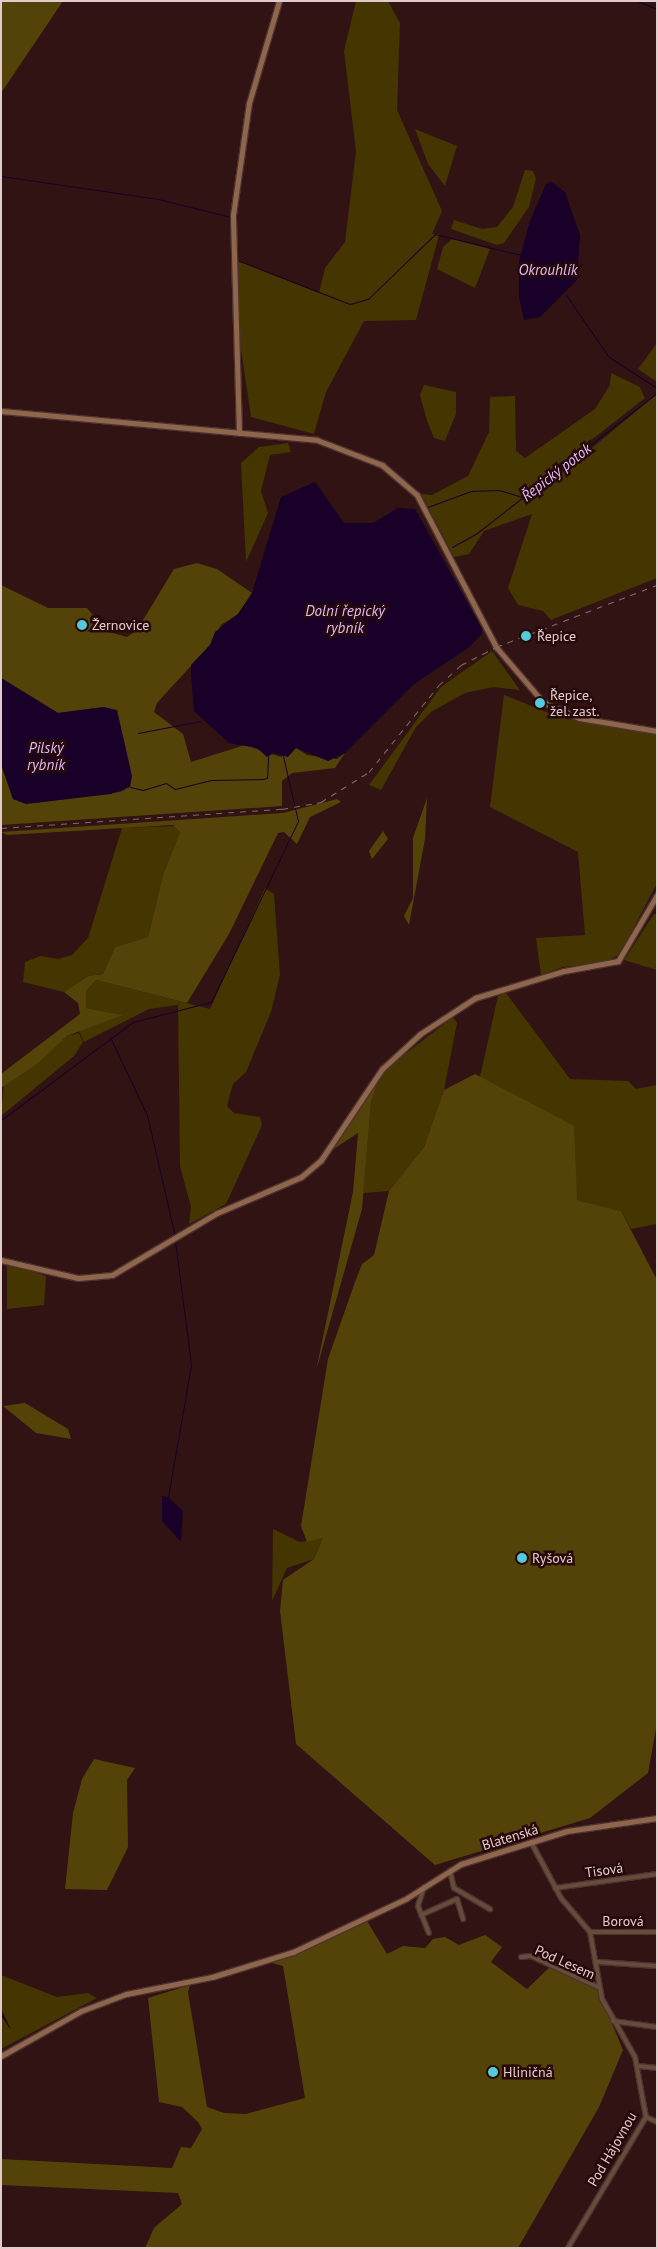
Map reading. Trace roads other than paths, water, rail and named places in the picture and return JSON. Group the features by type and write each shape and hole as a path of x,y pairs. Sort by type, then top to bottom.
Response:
{"street":[{"path":"239,433 233,215 249,103 279,1"},
{"path":"1,411 328,442 396,474 429,514 502,654 543,702 568,715 657,731"},
{"path":"1,1260 78,1278 112,1275 217,1213 301,1177 321,1160 382,1069 420,1034 475,998 564,971 618,961 657,896"},
{"name":"Blatenská","path":"1,2056 82,2011 126,1994 268,1962 382,1911 449,1869 531,1842 617,1820 657,1818"},
{"name":"Pod Hájovnou","path":"531,1842 555,1888 590,1932 598,1962 600,1988 613,2021 638,2066 646,2117 568,2248"},
{"path":"449,1869 452,1884 460,1892 490,1909"},
{"name":"Tisová","path":"555,1888 657,1874"},
{"path":"425,1885 418,1906 429,1934"},
{"path":"460,1892 457,1899 464,1919"},
{"path":"421,1915 457,1899"},
{"name":"Borová","path":"590,1932 657,1932"},
{"name":"Pod Lesem","path":"521,1956 531,1956 600,1988"},
{"path":"598,1962 657,1966"},
{"path":"613,2021 657,2027"},
{"path":"638,2066 657,2068"},
{"path":"646,2117 657,2122"}],"water":[{"name":"Okrouhlík","path":"551,182 565,192 580,235 577,280 540,317 524,320 519,297 519,261 530,221 546,184"},
{"name":"Dolní řepický rybník","path":"315,482 344,523 373,523 398,508 415,509 482,629 482,634 468,648 414,684 345,753 328,761 296,748 288,757 274,753 267,757 257,748 229,743 194,711 191,673 191,665 210,645 215,632 238,614 252,593 281,497"},
{"name":"Pilský rybník","path":"1,678 58,713 104,707 117,710 132,776 130,787 111,794 26,804 13,799 1,764"},
{"path":"162,1496 168,1497 183,1511 181,1542 162,1521"}],"waterway":[{"path":"637,1 657,9"},
{"path":"1,176 158,199 231,217"},
{"path":"237,260 350,304 368,299 435,234 521,255"},
{"path":"566,295 609,357 657,388"},
{"name":"Řepický potok","path":"452,547 477,533 657,393"},
{"path":"425,508 471,491 499,490 522,497"},
{"name":"Řepický potok","path":"138,733 201,721"},
{"path":"130,787 143,790 166,783 175,789 211,780 263,779 267,778 268,756"},
{"path":"1,1120 133,1022 211,1002 298,821 283,756"},
{"path":"110,1037 147,1115 175,1236"},
{"path":"168,1497 191,1365 175,1240"},
{"path":"1,2014 9,2027"}],"railway":[{"path":"1,828 282,809 321,802 369,772 439,685 461,665 496,647 657,585"}],"place":[{"name":"Žernovice","path":"82,625"},
{"name":"Řepice","path":"526,636"},
{"name":"Řepice, žel. zast.","path":"540,703"},
{"name":"Ryšová","path":"522,1558"},
{"name":"Hliničná","path":"493,2072"}]}
